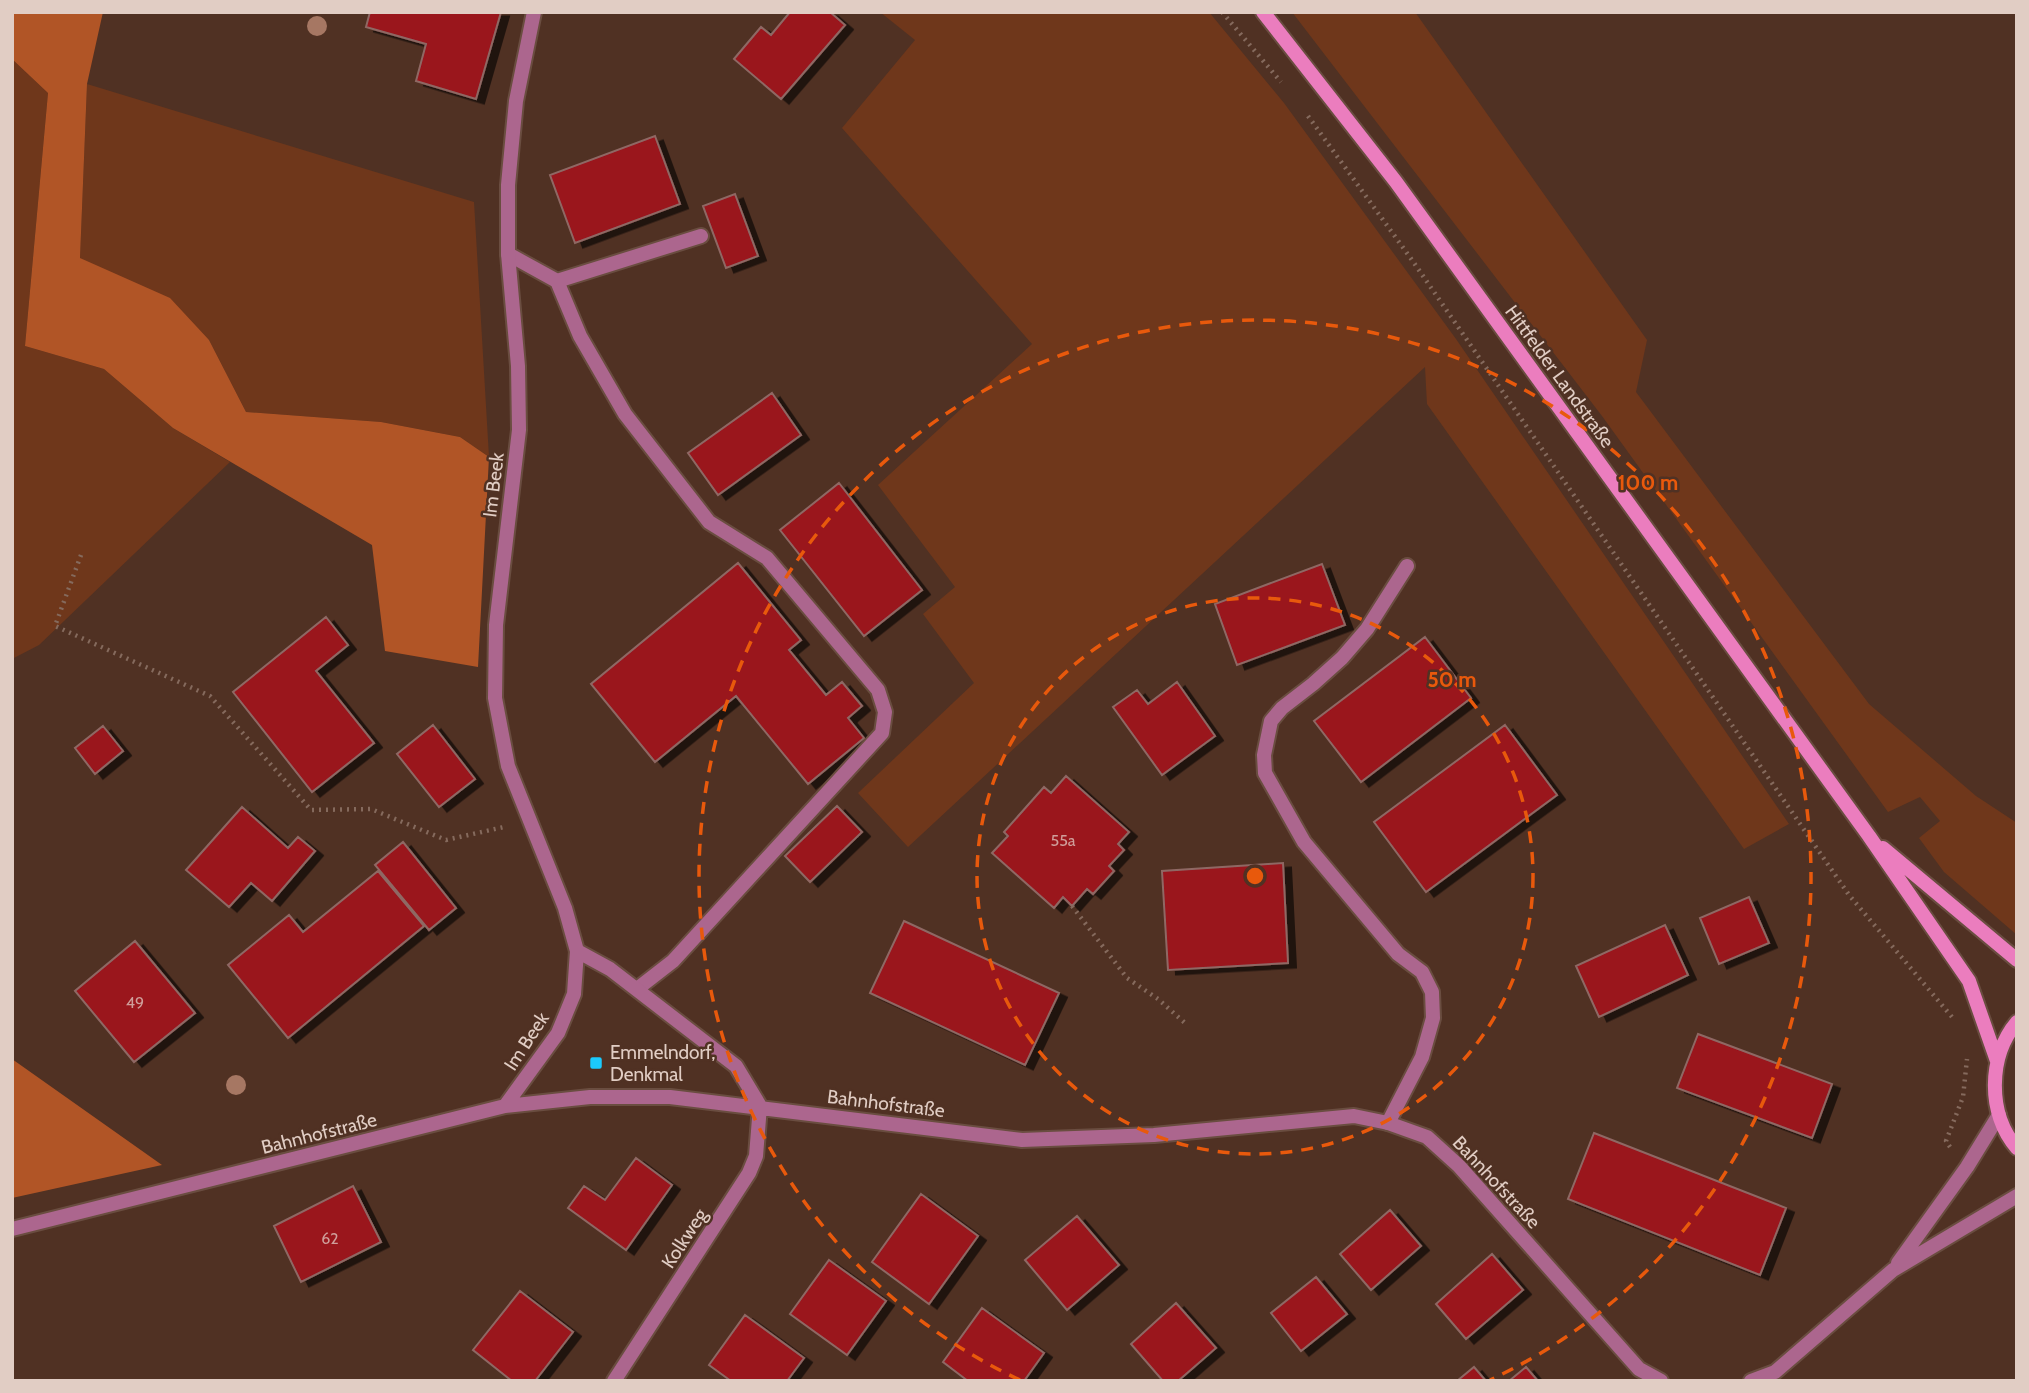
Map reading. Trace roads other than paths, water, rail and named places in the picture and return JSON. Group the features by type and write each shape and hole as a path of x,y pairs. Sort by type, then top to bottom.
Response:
{"main road":[{"name":"Hittfelder Landstraße","path":"1263,12 1396,182 1869,836 1969,981 1997,1061"},
{"name":"Hittfelder Landstraße","path":"1869,836 2017,960"},
{"name":"Hittfelder Landstraße","path":"2017,1022 2009,1031 1997,1061 1995,1088 1999,1115 2017,1148"}],"street":[{"name":"Im Beek","path":"505,1106 558,1033 573,994 577,951 565,908 508,766 495,698 496,625 519,430 518,366 508,254 508,185 516,102 534,12"},
{"path":"557,281 701,236"},
{"path":"508,254 557,281 580,336 625,414 709,522 767,558 878,691 885,712 882,733 673,961 637,989"},
{"path":"1388,1123 1422,1057 1433,1018 1432,992 1422,972 1398,954 1304,842 1265,773 1264,755 1271,721 1282,708 1342,658 1367,629 1407,566"},
{"path":"577,951 610,969 736,1066 760,1106"},
{"name":"Bahnhofstraße","path":"12,1229 505,1106 590,1097 670,1097 1022,1140 1154,1135 1354,1116 1388,1123 1427,1137 1459,1166 1639,1368 1661,1381"},
{"name":"Kolkweg","path":"620,1379 749,1173 755,1156 760,1106"},
{"path":"1893,1270 1967,1167 1999,1115"},
{"path":"1751,1381 1775,1372 1893,1270 2017,1196"}],"place":[{"name":"Emmelndorf, Denkmal","path":"596,1063"}]}
